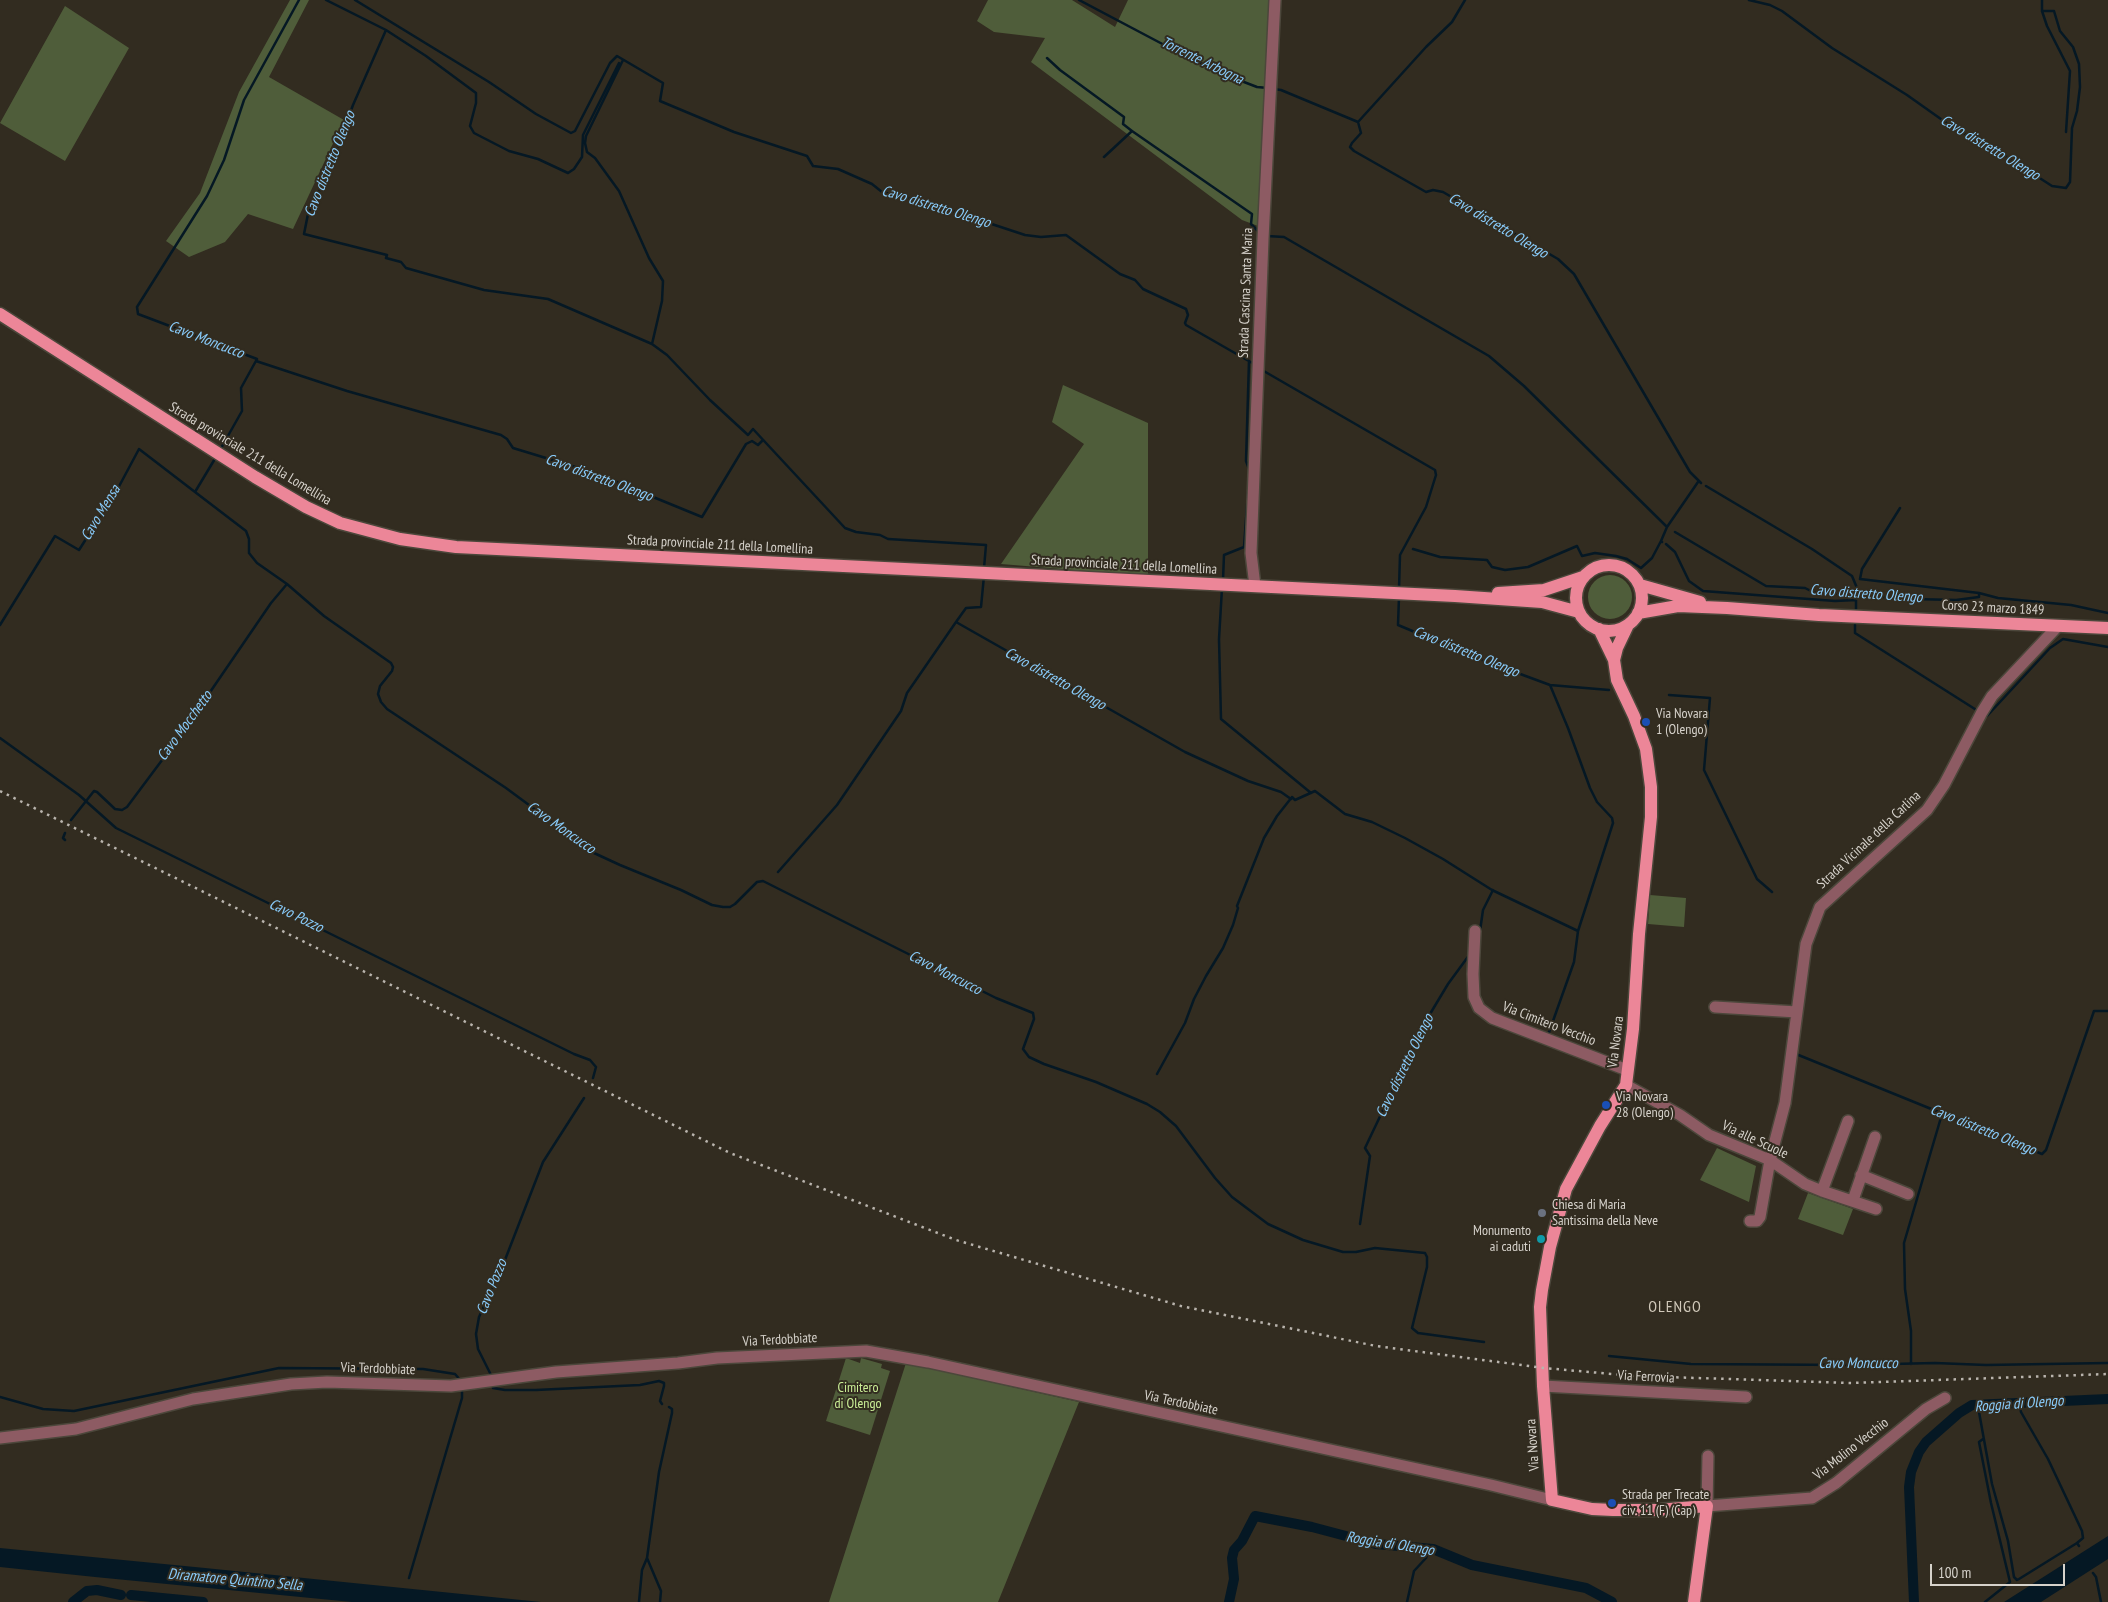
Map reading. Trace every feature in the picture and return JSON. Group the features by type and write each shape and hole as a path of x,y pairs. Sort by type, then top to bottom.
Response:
{"main road":[{"name":"Strada provinciale 211 della Lomellina","path":"0,314 218,454 322,516 340,523 400,539 456,547 1456,596"},
{"path":"1456,596 1544,590 1584,577 1596,567 1612,565 1629,571 1640,585 1642,602 1638,613 1628,625 1617,648 1614,660"},
{"path":"1584,577 1576,593 1579,612 1588,623 1599,629 1614,630 1628,625"},
{"name":"Corso 23 marzo 1849","path":"1640,585 1678,597 1727,608"},
{"path":"1456,596 1542,602 1579,612"},
{"name":"Corso 23 marzo 1849","path":"1638,613 1678,606 1819,615 2108,628"},
{"name":"Via Novara","path":"1552,1500 1540,1306 1550,1247 1566,1189 1600,1126 1626,1085 1633,1029 1639,934 1651,817 1651,787 1646,749 1634,716 1622,694 1617,680 1614,660 1599,629"},
{"path":"1552,1500 1592,1509 1613,1510 1658,1510 1707,1506 1694,1602"}],"street":[{"name":"Strada Cascina Santa Maria","path":"1255,586 1250,553 1275,0"},
{"name":"Strada Vicinale della Carlina","path":"1750,1221 1757,1221 1760,1217 1770,1160 1785,1103 1806,944 1820,907 1927,810 1944,785 1992,696 2058,626"},
{"name":"Via Cimitero Vecchio","path":"1474,942 1474,997 1479,1008 1492,1018 1627,1070"},
{"path":"1715,1006 1797,1012"},
{"name":"Via alle Scuole","path":"1626,1085 1680,1115 1709,1135 1770,1160 1805,1184 1876,1208"},
{"path":"1822,1191 1848,1121"},
{"path":"1853,1200 1875,1137"},
{"path":"1861,1175 1908,1194"},
{"name":"Via Terdobbiate","path":"0,1438 76,1429 193,1398 291,1384 327,1382 423,1386 462,1384 556,1372 678,1363 717,1358 866,1350 1491,1484 1552,1500"},
{"name":"Via Ferrovia","path":"1544,1386 1746,1397"},
{"name":"Via Molino Vecchio","path":"1707,1506 1812,1498 1836,1483 1926,1408 1945,1398"},
{"path":"1707,1506 1708,1456"}],"green space":[{"path":"290,0 309,0 269,77 344,120 293,229 248,214 225,242 189,257 166,241 200,193 239,92"},
{"path":"988,0 1072,0 1115,27 1128,0 1270,0 1258,226 1242,220 1031,62 1045,38 994,32 977,21"},
{"path":"65,6 129,48 65,161 0,123"},
{"path":"1063,385 1148,423 1148,576 1001,564 1084,444 1052,422"},
{"path":"1610,575 1622,579 1628,585 1632,597 1628,609 1622,615 1610,619 1598,615 1592,609 1588,597 1592,585 1598,579"},
{"path":"1650,895 1686,898 1684,927 1648,924"},
{"path":"1717,1148 1756,1166 1749,1202 1700,1180"},
{"path":"1808,1193 1853,1209 1843,1235 1798,1219"},
{"name":"Cimitero di Olengo","path":"846,1358 860,1363 861,1358 882,1364 881,1368 890,1371 870,1435 826,1421"},
{"path":"906,1363 1079,1402 998,1602 829,1602"}],"water":[{"path":"2108,1536 2108,1559 2041,1602 2004,1602"},
{"name":"Diramatore Quintino Sella","path":"0,1548 541,1602 352,1602 95,1577 0,1567"}],"waterway":[{"name":"Cavo Moncucco","path":"220,450 242,411 241,388 257,359 138,314 137,307 207,196 224,160 244,100 299,0"},
{"name":"Cavo distretto Olengo","path":"326,0 386,30 353,105 330,169 308,214 304,234 387,255 386,258 401,262 406,268 484,290 548,299 652,344 667,355 710,400 748,435 753,429 845,528 856,532 880,535 888,539 986,545 984,568"},
{"name":"Cavo distretto Olengo","path":"355,0 489,82 536,114 571,133 575,131 610,63 617,56 663,83 660,101 734,132 807,156 813,166 838,169 872,184 882,192 925,202 1025,235 1041,237 1066,235 1120,274 1135,280 1143,289 1186,309 1188,315 1186,325 1254,364"},
{"name":"Torrente Arbogna","path":"1079,0 1187,57 1257,87 1268,88"},
{"name":"Cavo distretto Olengo","path":"1358,122 1426,47 1452,22 1465,0"},
{"name":"Cavo distretto Olengo","path":"1749,0 1770,5 1782,11 1832,48 1907,95 1955,129 1993,148 2052,186 2066,188 2070,182 2072,128 2077,111 2080,87 2079,64 2073,47 2060,31 2054,11 2042,11"},
{"name":"Cavo distretto Olengo","path":"2042,0 2042,11 2047,26 2070,71 2066,132"},
{"name":"Cavo distretto Olengo","path":"386,30 426,56 476,93 476,103 470,126 474,133 509,151 538,159 568,173 574,169 582,157 583,135 619,63"},
{"path":"1047,58 1060,70 1124,117 1123,124 1132,131"},
{"name":"Cavo distretto Olengo","path":"623,60 586,136 585,143 587,152 595,158 619,191 649,258 663,281 662,301 652,344"},
{"name":"Torrente Arbogna","path":"1273,89 1281,90 1358,122"},
{"name":"Cavo distretto Olengo","path":"1358,122 1361,133 1350,147 1354,151 1426,192 1433,190 1443,192 1558,259 1574,274 1690,472 1701,483"},
{"path":"1104,157 1132,131 1252,214 1251,224 1259,232"},
{"name":"Cavo distretto Olengo","path":"1267,236 1284,237 1489,356 1524,386 1667,527 1662,542"},
{"name":"Cavo distretto Olengo","path":"256,361 347,391 501,435 507,439 513,448 592,472 702,517 746,444 752,441 758,445 763,440"},
{"name":"Cavo distretto Olengo","path":"1249,361 1246,461 1249,469"},
{"name":"Cavo distretto Olengo","path":"1262,370 1435,470 1436,475 1426,507 1400,555 1399,589"},
{"name":"Cavo Mensa","path":"0,625 55,536 79,550 116,492 139,449 195,492"},
{"name":"Cavo Moncucco","path":"216,457 195,492 246,531 249,539 249,553 257,563 287,584 324,616 391,663 392,671 380,686 378,694 381,702 387,709 506,788 594,853 712,905 723,907 730,907 735,904 757,882 763,881 996,998 1033,1013 1034,1019 1023,1049 1029,1057 1096,1082 1147,1104 1160,1112 1176,1126 1215,1178 1232,1197 1268,1224 1303,1240 1343,1252 1356,1252 1375,1248 1425,1253 1427,1267 1412,1328 1418,1333 1484,1342"},
{"name":"Cavo distretto Olengo","path":"1667,527 1698,482"},
{"name":"Cavo distretto Olengo","path":"1706,486 1812,549 1852,576 1857,588"},
{"name":"Cavo distretto Olengo","path":"1223,580 1224,555 1244,547 1248,492"},
{"name":"Cavo distretto Olengo","path":"1900,508 1862,569 1860,579 1979,593 1998,598 2071,605 2108,613"},
{"name":"Cavo distretto Olengo","path":"1675,532 1766,586 1805,588 1813,592 1912,599 1956,600 1979,597 1979,593"},
{"name":"Cavo distretto Olengo","path":"1413,549 1440,557 1487,560 1492,567 1505,570 1528,567 1577,546 1582,556 1595,553 1616,556 1627,559 1641,568 1652,558 1661,541"},
{"name":"Cavo distretto Olengo","path":"1666,544 1675,552 1689,581 1703,591 1835,601 1856,600 1856,609"},
{"name":"Cavo distretto Olengo","path":"984,576 981,607 966,608 956,622 1185,752 1248,781 1281,792 1291,799"},
{"name":"Cavo Mocchetto","path":"71,820 94,791 115,809 122,810 127,807 180,736 271,603 287,584"},
{"name":"Cavo distretto Olengo","path":"1222,588 1219,639 1221,719 1311,793"},
{"name":"Cavo distretto Olengo","path":"1399,597 1398,625 1477,658 1550,685 1609,690"},
{"name":"Cavo distretto Olengo","path":"778,872 837,805 901,711 907,693 956,622"},
{"name":"Cavo distretto Olengo","path":"1855,625 1855,633 1978,711"},
{"name":"Cavo distretto Olengo","path":"1985,715 1987,716 2050,648 2063,639 2108,647"},
{"name":"Cavo distretto Olengo","path":"1550,685 1590,788 1597,802 1612,818 1613,823 1578,931"},
{"name":"Cavo distretto Olengo","path":"1669,695 1710,698 1704,770 1757,879 1772,892"},
{"name":"Cavo Pozzo","path":"0,738 79,795 116,828 574,1054 590,1060 596,1067 593,1078"},
{"name":"Cavo distretto Olengo","path":"1157,1074 1185,1023 1194,999 1206,976 1223,948 1233,925 1237,906 1264,838 1277,816 1292,797 1295,800 1315,791 1345,814 1372,822 1405,838 1492,890 1578,931 1574,962 1548,1035"},
{"name":"Cavo Mocchetto","path":"65,833 63,838 65,840"},
{"name":"Cavo distretto Olengo","path":"1480,931 1483,910 1493,890"},
{"name":"Cavo distretto Olengo","path":"1360,1224 1370,1156 1365,1148 1424,1024 1448,984 1470,954"},
{"name":"Cavo distretto Olengo","path":"1796,1054 2042,1154 2046,1150 2094,1011 2108,1011"},
{"name":"Cavo Pozzo","path":"492,1377 478,1349 476,1334 479,1317 503,1265 543,1162 584,1098"},
{"path":"1911,1364 1911,1331 1905,1289 1904,1243 1942,1114"},
{"name":"Cavo Moncucco","path":"1609,1356 1691,1364 1849,1365 1935,1363 1986,1365 2108,1363"},
{"path":"0,1397 43,1409 74,1411 279,1368 423,1369 455,1374 462,1382"},
{"name":"Cavo Pozzo","path":"492,1383 493,1388 505,1390 536,1390 640,1385 659,1381 664,1383 660,1401 662,1404"},
{"path":"409,1578 462,1398 462,1387"},
{"name":"Roggia di Olengo","path":"1914,1602 1909,1487 1911,1472 1919,1452 1926,1442 1959,1413 1972,1405 2108,1399"},
{"path":"2019,1402 2021,1412 2048,1459 2082,1531 2083,1538 2077,1543 2079,1546"},
{"path":"2019,1405 1983,1408 1979,1412 1992,1484 2008,1541 2014,1577 2017,1580 2019,1579 2077,1543"},
{"name":"Cavo Pozzo","path":"660,1602 661,1591 647,1558 659,1472 672,1413 672,1409 669,1407"},
{"path":"1983,1439 1979,1442 2010,1582 1985,1602"},
{"name":"Roggia di Olengo","path":"1229,1602 1234,1579 1232,1558 1234,1550 1242,1541 1255,1516 1312,1527 1376,1544 1433,1549 1472,1565 1586,1588 1612,1602"},
{"path":"1407,1602 1414,1571 1426,1558 1429,1549"},
{"name":"Cavo Pozzo","path":"639,1602 642,1570 647,1558"},
{"path":"2093,1573 2096,1577 2101,1602"},
{"name":"Roggia di Olengo","path":"73,1602 87,1591 97,1590 121,1595"},
{"name":"Roggia di Olengo","path":"131,1595 203,1602"}],"railway":[{"path":"0,791 730,1153 956,1240 1181,1306 1376,1346 1544,1368 1635,1376 1852,1383 2108,1374"}],"place":[{"name":"Via Novara 1 (Olengo)","path":"1646,722"},
{"name":"Via Novara 28 (Olengo)","path":"1606,1105"},
{"name":"Chiesa di Maria Santissima della Neve","path":"1542,1213"},
{"name":"Monumento ai caduti","path":"1541,1239"},
{"name":"Strada per Trecate civ. 11 (F) (Cap)","path":"1612,1503"}],"district":[{"name":"OLENGO","path":"1675,1307"}]}
